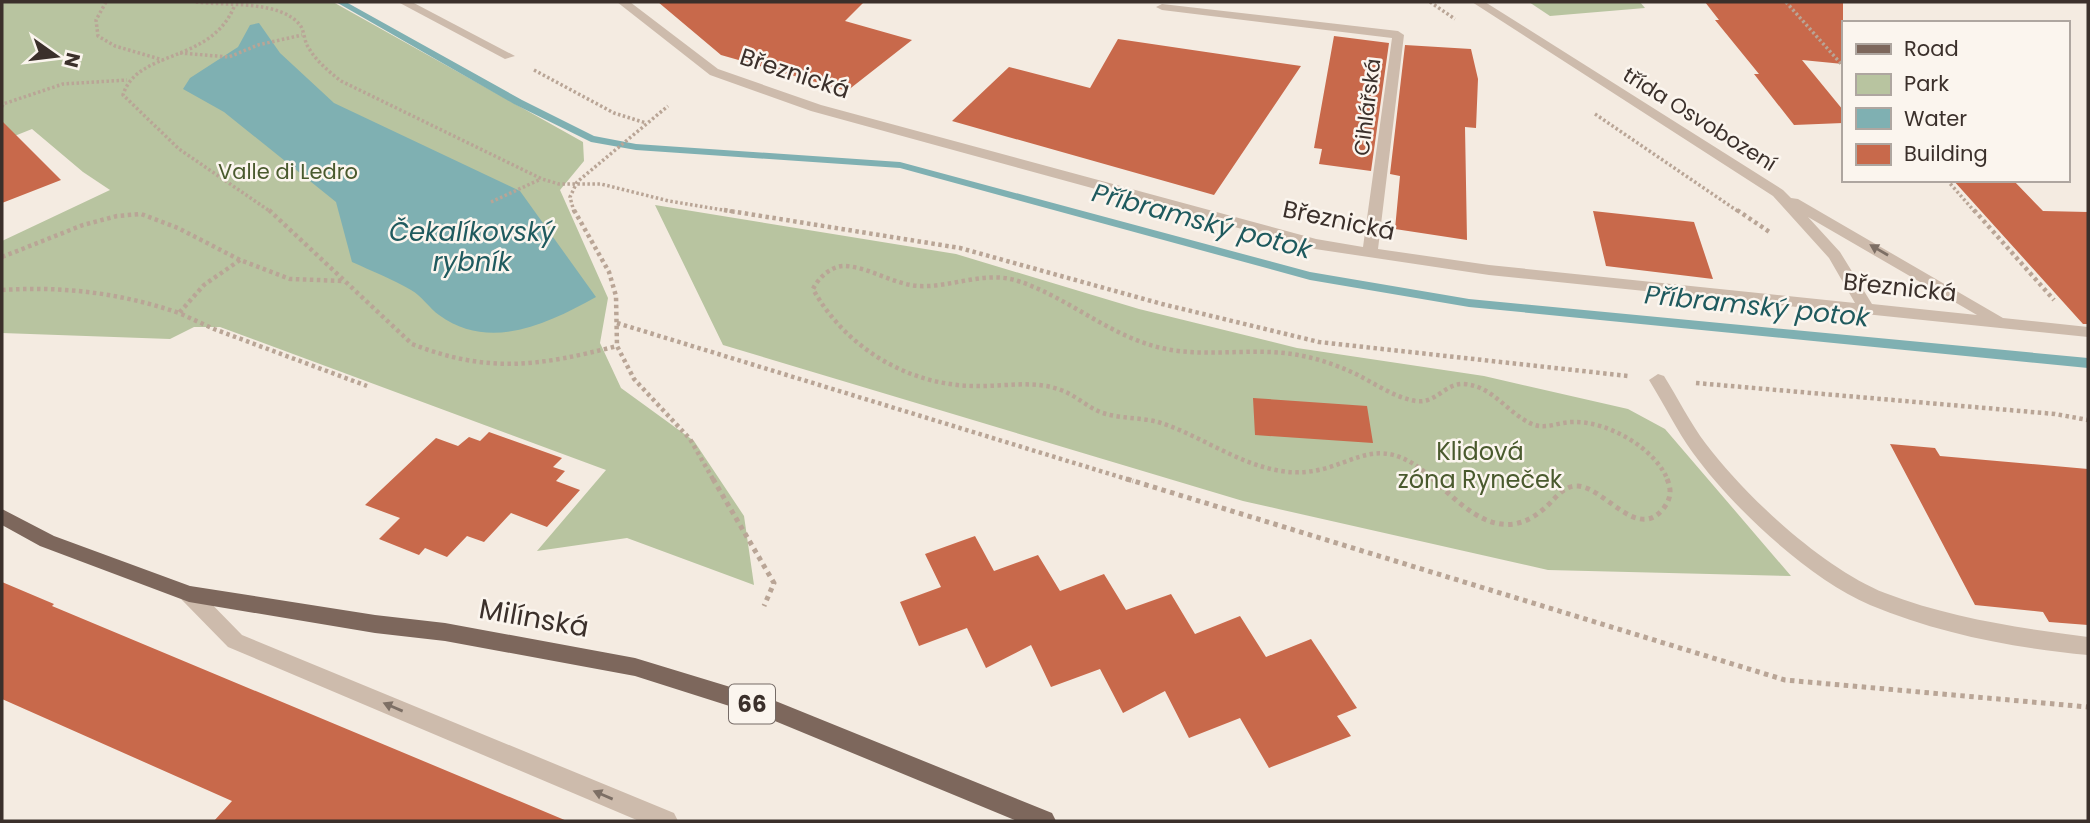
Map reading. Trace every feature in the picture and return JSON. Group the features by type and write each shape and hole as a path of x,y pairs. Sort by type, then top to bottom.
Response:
{"main road":[{"name":"Milínská","path":"2,516 47,541 189,594 349,621 445,632 635,667 773,710 1044,821"}],"street":[{"path":"404,2 509,56"},
{"name":"Březnická","path":"623,2 714,72 816,108 1315,244 1489,270 2088,332"},
{"name":"třída Osvobození","path":"1478,2 1778,193 1835,255 1866,307"},
{"name":"Cihlářská","path":"1163,7 1398,35 1370,254"},
{"path":"1778,193 2002,322"},
{"path":"1658,380 1700,449 1770,527 1820,565 1876,598 1944,621 2029,639 2088,646"},
{"path":"189,594 235,641 666,821"}],"path":[{"path":"106,2 96,20 98,36 115,46 163,60"},
{"path":"195,2 234,7 251,6 283,12 300,25 305,46 320,64 341,81 559,184 601,184 669,201 960,247 1162,304 1318,342 1658,380 2055,414 2088,420"},
{"path":"1430,2 1464,25"},
{"path":"1786,2 1842,65"},
{"path":"2,107 3,104 63,85 128,80 222,32 232,21 234,7"},
{"path":"179,53 229,57 258,45 302,35"},
{"path":"509,56 614,113 646,123"},
{"path":"128,80 123,88 123,95 179,149 262,203 412,344 442,358 500,366 541,365 617,346"},
{"path":"668,106 577,182 570,197 576,217 610,272 616,296 617,346 634,379 690,439 774,583 764,606"},
{"path":"1590,110 1773,234"},
{"path":"491,202 542,178"},
{"path":"1949,182 2056,301"},
{"path":"2,257 83,225 117,216 141,214 178,228 240,260 290,279 344,281"},
{"path":"179,313 204,285 240,260"},
{"path":"845,266 907,285 927,286 976,278 1007,279 1036,288 1112,331 1155,347 1205,353 1268,351 1310,358 1346,368 1401,398 1419,402 1431,401 1444,388 1457,384 1475,385 1495,394 1533,424 1545,427 1570,422 1589,423 1615,432 1648,453 1668,478 1671,493 1666,506 1658,515 1640,518 1619,511 1586,487 1572,485 1562,489 1551,505 1534,520 1511,525 1484,520 1464,509 1411,462 1395,453 1380,451 1315,471 1280,471 1233,457 1167,425 1098,411 1067,391 1047,385 969,387 933,382 904,373 844,333 820,305 813,289 816,281 832,269 845,266"},
{"path":"2,290 73,290 122,297 179,313 214,330 368,386"},
{"path":"617,323 1785,680 2088,707"}],"green space":[{"name":"Valle di Ledro","path":"2,2 333,2 583,142 584,161 560,190 608,298 600,343 621,388 694,441 744,516 754,585 627,538 537,551 606,470 220,327 194,327 170,339 2,333 2,241 110,190 83,172 32,129 2,141"},
{"path":"1529,2 1640,2 1645,8 1550,16"},
{"name":"Klidová zóna Ryneček","path":"655,205 956,254 1139,309 1297,348 1484,376 1628,409 1665,429 1791,576 1548,570 1243,501 723,345"}],"water":[{"name":"Čekalíkovský rybník","path":"259,23 280,53 334,103 520,191 596,297 558,316 518,330 478,332 458,326 439,315 411,290 352,262 336,202 224,112 183,89 190,78 238,47 250,25"}],"building":[{"path":"658,2 864,2 845,21 912,40 847,91 721,55"},
{"path":"1705,2 1843,2 1842,64 1802,60 1842,109 1842,123 1794,125 1754,74 1759,74 1715,20 1719,20"},
{"path":"1334,36 1389,43 1371,171 1319,164 1322,149 1314,148"},
{"path":"1118,39 1301,66 1214,195 952,121 1009,67 1090,88"},
{"path":"1405,45 1471,49 1478,79 1476,128 1465,127 1467,240 1395,229 1400,176 1390,174"},
{"path":"2,121 61,180 2,203"},
{"path":"1955,182 2015,182 2043,211 2088,212 2088,324 2083,324"},
{"path":"1593,211 1694,222 1713,279 1606,266"},
{"path":"1253,398 1367,406 1373,443 1255,435"},
{"path":"489,432 562,458 553,467 565,471 556,481 580,490 547,527 511,513 484,542 467,536 447,557 425,548 419,555 379,539 400,518 365,505 436,438 458,446 469,437 480,441"},
{"path":"1890,444 1935,448 1940,456 2088,469 2088,625 2049,622 2043,612 1975,605"},
{"path":"975,536 994,571 1038,555 1060,591 1104,574 1126,610 1171,594 1195,634 1240,616 1266,657 1311,639 1357,708 1337,716 1351,736 1269,768 1240,718 1189,738 1165,691 1123,713 1100,669 1051,687 1031,645 986,668 967,628 919,646 900,602 941,587 925,554"},
{"path":"2,582 54,604 52,606 567,821 214,821 232,801 2,699"}],"waterway":[{"name":"Příbramský potok","path":"340,2 518,102 591,139 636,147 900,165 1310,276 1469,303 2088,363"}]}
